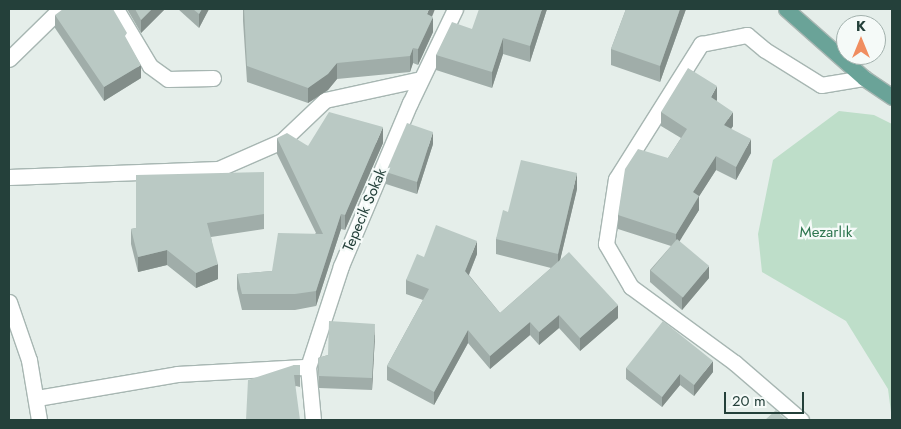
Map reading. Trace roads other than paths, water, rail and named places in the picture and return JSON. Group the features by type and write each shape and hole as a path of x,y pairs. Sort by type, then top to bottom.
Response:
{"main road":[{"path":"786,9 864,78 892,97"}],"street":[{"path":"9,59 60,9"},
{"path":"116,9 150,66 168,79 213,78"},
{"name":"Tepecik Sokak","path":"313,420 308,367 341,266 422,79 455,9"},
{"path":"801,420 735,363 631,288 606,244 616,179 701,44 747,35 765,50 822,85 864,78"},
{"path":"9,177 218,169 282,141 325,100 422,79"},
{"path":"9,302 29,360 37,398 39,420"},
{"path":"37,398 177,374 308,367"}],"park label":[{"name":"Mezarlık","path":"826,233"}]}
